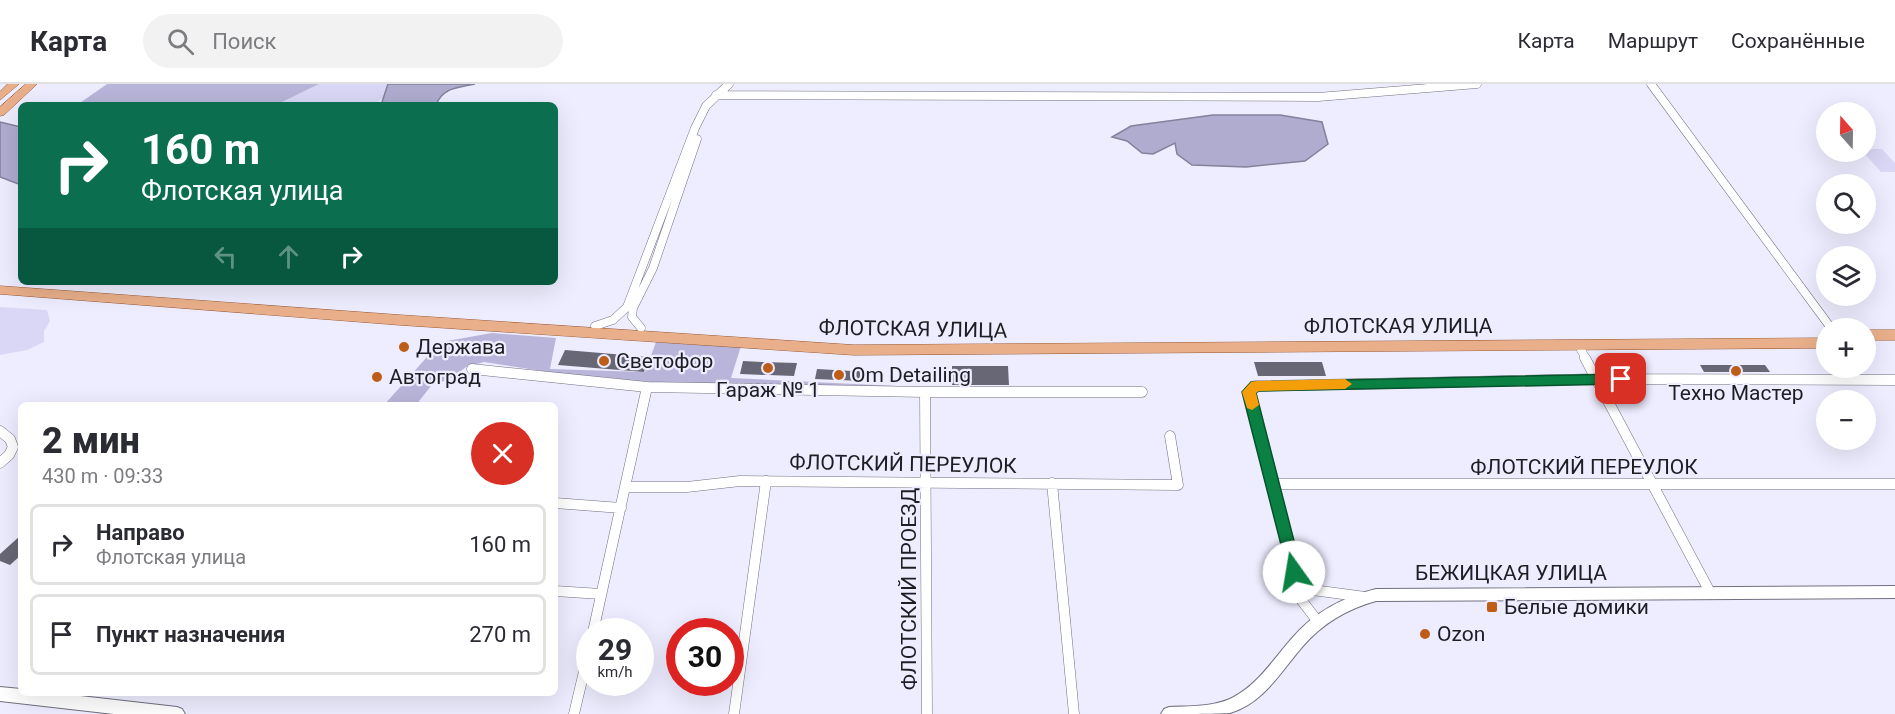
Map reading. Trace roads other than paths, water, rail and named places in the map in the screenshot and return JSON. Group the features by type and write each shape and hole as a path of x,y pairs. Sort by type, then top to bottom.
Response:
{"main road":[{"path":"0,97 14,84"},
{"path":"0,113 32,84"},
{"name":"ФЛОТСКАЯ УЛИЦА","path":"0,284 851,342 926,344 1194,339 1816,335"},
{"name":"ФЛОТСКАЯ УЛИЦА","path":"0,290 410,321 854,350 1816,343"},
{"path":"1876,335 1895,335"},
{"path":"1876,343 1895,343"}],"street":[{"path":"595,326 610,322 627,308 686,149 703,112 723,92 735,84"},
{"path":"1038,94 1316,93 1434,84"},
{"path":"641,328 632,316 633,308 653,268 692,149 712,107 723,92 752,90 1318,97 1477,84"},
{"path":"1651,84 1824,318"},
{"path":"723,92 752,90"},
{"path":"1578,344 1711,594"},
{"path":"472,369 647,387 925,392 1142,392"},
{"path":"1319,623 1302,600 1298,588 1249,392 1256,386 1597,379 1895,380"},
{"path":"596,618 621,508 628,487 647,387"},
{"name":"ФЛОТСКИЙ ПРОЕЗД","path":"925,392 927,714"},
{"path":"0,431 12,441 14,448 9,457 0,463"},
{"name":"ФЛОТСКИЙ ПЕРЕУЛОК","path":"628,487 687,487 740,481 1178,485 1170,436"},
{"path":"734,714 766,481"},
{"path":"1052,483 1074,714"},
{"name":"ФЛОТСКИЙ ПЕРЕУЛОК","path":"1273,484 1895,484"},
{"path":"558,503 621,508"},
{"path":"1298,588 1367,597"},
{"path":"558,591 601,594"},
{"name":"БЕЖИЦКАЯ УЛИЦА","path":"1169,714 1204,713 1223,709 1255,691 1308,630 1348,603 1367,597 1391,594 1895,592"},
{"path":"0,694 177,714"},
{"path":"574,714 578,696"}],"place":[{"name":"Держава","path":"404,347"},
{"name":"Светофор","path":"604,361"},
{"name":"Гараж № 1","path":"768,368"},
{"name":"Техно Мастер","path":"1736,371"},
{"name":"Om Detailing","path":"839,375"},
{"name":"Автоград","path":"377,377"},
{"name":"Белые домики","path":"1492,607"},
{"name":"Ozon","path":"1425,634"}]}
